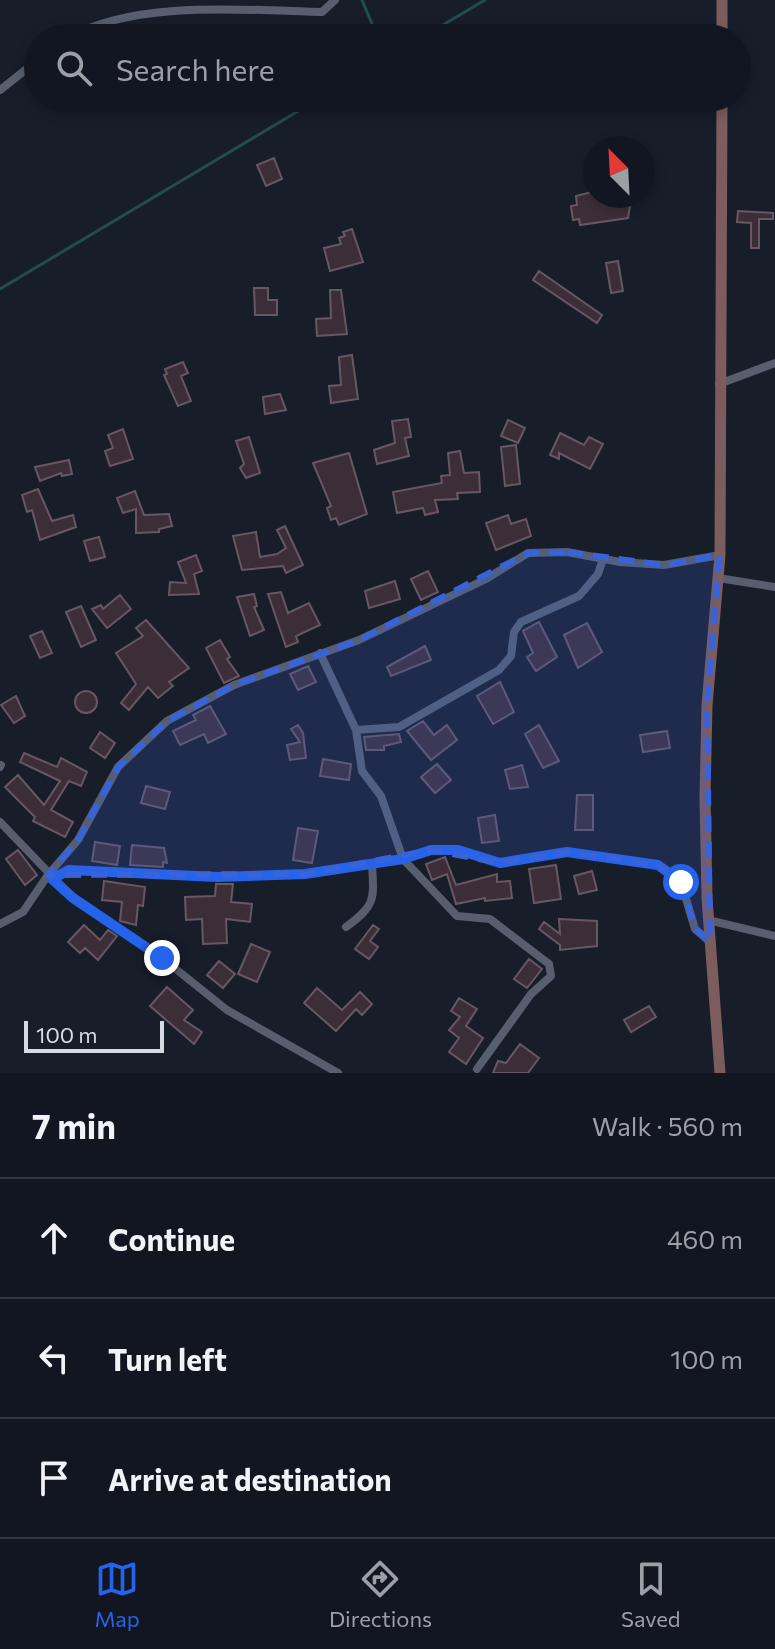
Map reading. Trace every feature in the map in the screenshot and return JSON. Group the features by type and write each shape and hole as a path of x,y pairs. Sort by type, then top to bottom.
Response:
{"main road":[{"path":"722,0 722,24"},
{"path":"720,1073 708,920 707,705 720,555 718,385 722,112"}],"street":[{"path":"90,24 131,13 184,9 322,12 335,0"},
{"path":"0,90 24,71"},
{"path":"718,385 775,363"},
{"path":"0,924 23,912 78,840 118,767 167,721 234,685 359,640 486,579 528,553 567,552 664,565 720,555"},
{"path":"356,730 399,727 499,670 511,656 514,632 521,622 579,596 598,574 603,559"},
{"path":"718,578 775,587"},
{"path":"320,653 356,730 362,771 381,796 403,859 457,916 490,919 549,964 551,976 531,994 477,1069"},
{"path":"0,822 73,898 162,958 227,1010 338,1073"},
{"path":"50,877 69,870 217,877 305,874 403,859 431,850 458,850 500,863 567,852 658,865 681,882 695,929 710,942"},
{"path":"346,927 370,909 374,895 372,864"},
{"path":"708,920 775,936"}],"highlighted area":[{"path":"567,552 664,565 720,555 707,705 710,942 695,929 681,882 658,865 567,852 500,863 431,850 305,874 48,875 78,840 118,767 167,721 234,685 359,640 528,553"}],"building":[{"path":"274,158 282,179 266,186 257,165"},
{"path":"583,194 583,208 630,208 628,218 580,225 579,219 573,220 571,206 577,205 576,196"},
{"path":"738,211 773,213 773,219 759,219 759,248 751,248 751,223 737,222"},
{"path":"352,229 363,262 330,271 324,248 341,244 339,238 345,236 343,232"},
{"path":"618,261 623,291 611,293 606,263"},
{"path":"539,271 602,315 597,323 533,280"},
{"path":"254,288 268,288 268,300 277,300 277,315 255,315"},
{"path":"330,290 341,290 347,334 317,336 316,319 331,318"},
{"path":"352,355 358,399 331,403 329,386 341,385 339,357"},
{"path":"183,362 188,373 181,376 191,401 178,406 164,375 167,374 165,369"},
{"path":"280,394 286,410 265,414 263,397"},
{"path":"408,419 411,437 405,438 409,456 377,464 374,450 395,443 392,421"},
{"path":"508,420 525,428 518,443 501,436"},
{"path":"123,429 133,459 110,466 105,451 113,448 108,435"},
{"path":"560,433 584,445 589,437 603,444 590,469 559,453 559,459 550,455"},
{"path":"249,437 260,473 246,478 240,468 244,464 236,441"},
{"path":"516,445 520,484 505,486 501,447"},
{"path":"460,451 464,473 479,472 480,492 457,493 458,499 435,500 438,512 425,515 423,508 397,513 393,492 442,483 441,476 450,475 448,453"},
{"path":"349,453 367,514 339,525 336,518 331,520 327,508 331,506 313,463"},
{"path":"69,460 72,474 62,476 61,473 40,481 35,467"},
{"path":"38,489 52,521 73,515 76,527 40,540 32,510 27,512 22,495"},
{"path":"135,491 144,515 169,514 172,526 159,529 159,532 136,533 136,509 123,513 117,498"},
{"path":"508,515 511,524 526,519 531,536 496,550 486,523"},
{"path":"285,526 303,565 286,573 283,566 242,570 233,536 256,532 260,557 277,554 286,548 277,530"},
{"path":"99,537 105,557 90,561 84,541"},
{"path":"196,555 202,571 194,574 199,594 169,595 170,582 186,583 178,562"},
{"path":"428,571 438,592 421,600 411,579"},
{"path":"395,581 400,599 369,608 365,591"},
{"path":"281,592 288,613 309,603 320,625 296,636 298,642 286,647 268,594"},
{"path":"254,594 257,606 254,607 264,630 250,636 237,597"},
{"path":"120,595 131,609 107,628 92,609 101,605 103,609"},
{"path":"81,606 96,640 81,647 66,612"},
{"path":"146,620 189,668 169,682 173,686 158,698 148,687 129,710 121,703 136,684 116,653 143,636 136,628"},
{"path":"539,622 557,657 536,671 527,657 533,653 523,631"},
{"path":"587,623 602,652 578,668 564,635"},
{"path":"42,631 52,653 40,658 30,636"},
{"path":"220,640 230,657 227,659 239,676 224,683 206,648"},
{"path":"425,646 431,660 391,676 387,667"},
{"path":"308,666 316,682 298,690 290,674"},
{"path":"500,682 514,712 493,724 477,696"},
{"path":"86,691 94,694 97,702 94,710 86,713 78,710 75,702 78,694"},
{"path":"16,696 25,716 14,723 1,705"},
{"path":"210,706 226,734 208,743 204,734 180,745 173,731 196,720 193,715"},
{"path":"423,721 434,735 447,725 457,740 431,760 407,731"},
{"path":"298,725 303,733 306,758 290,760 287,745 300,742 291,729"},
{"path":"539,725 559,761 543,768 525,734"},
{"path":"667,731 670,748 643,752 640,735"},
{"path":"100,732 115,743 105,758 90,748"},
{"path":"399,734 401,742 384,746 384,750 366,750 364,737"},
{"path":"24,753 57,767 61,758 87,772 81,786 69,781 51,810 73,822 65,837 33,821 35,817 5,787 18,775 44,805 60,781 20,762"},
{"path":"323,759 351,764 349,780 320,776"},
{"path":"437,764 451,780 435,793 421,777"},
{"path":"522,765 528,787 510,789 505,770"},
{"path":"146,786 170,792 165,809 141,803"},
{"path":"577,795 593,795 593,830 575,830"},
{"path":"495,815 499,841 482,843 478,818"},
{"path":"298,828 318,831 312,863 293,860"},
{"path":"95,842 120,846 117,865 92,861"},
{"path":"132,845 164,848 167,863 163,862 163,867 130,865"},
{"path":"18,850 37,875 25,885 6,859"},
{"path":"445,857 456,885 497,874 497,882 510,881 512,898 485,901 485,898 456,904 447,874 432,880 426,864"},
{"path":"556,865 561,899 534,903 529,869"},
{"path":"592,871 597,890 579,894 574,876"},
{"path":"104,881 145,887 143,906 138,905 136,925 120,921 122,902 102,900"},
{"path":"216,884 233,884 231,902 252,904 250,922 226,919 227,943 203,944 202,919 186,920 185,897 215,896"},
{"path":"559,919 597,921 597,946 560,950 560,945 539,929 544,922 560,934"},
{"path":"84,925 100,940 108,930 117,936 98,960 85,948 80,953 68,942"},
{"path":"373,925 379,929 370,941 378,947 369,959 355,949"},
{"path":"251,944 270,952 257,982 238,974"},
{"path":"529,959 542,969 527,988 514,979"},
{"path":"219,961 235,974 223,988 207,975"},
{"path":"167,987 193,1010 184,1020 202,1032 194,1044 150,1006"},
{"path":"317,988 342,1010 360,992 372,1004 362,1015 356,1009 336,1031 304,1003"},
{"path":"459,998 477,1009 466,1026 483,1038 466,1064 449,1052 459,1038 449,1030 460,1017 451,1011"},
{"path":"649,1006 656,1017 631,1032 624,1020"},
{"path":"520,1044 539,1058 528,1073 493,1073 498,1061 506,1063"}],"waterway":[{"path":"362,0 372,24"},
{"path":"445,24 485,0"},
{"path":"0,289 297,112"}],"route":[{"path":"162,958 73,898 52,879 69,870 217,877 305,874 403,859 431,850 458,850 500,863 567,852 612,861 658,865 681,882"}]}
